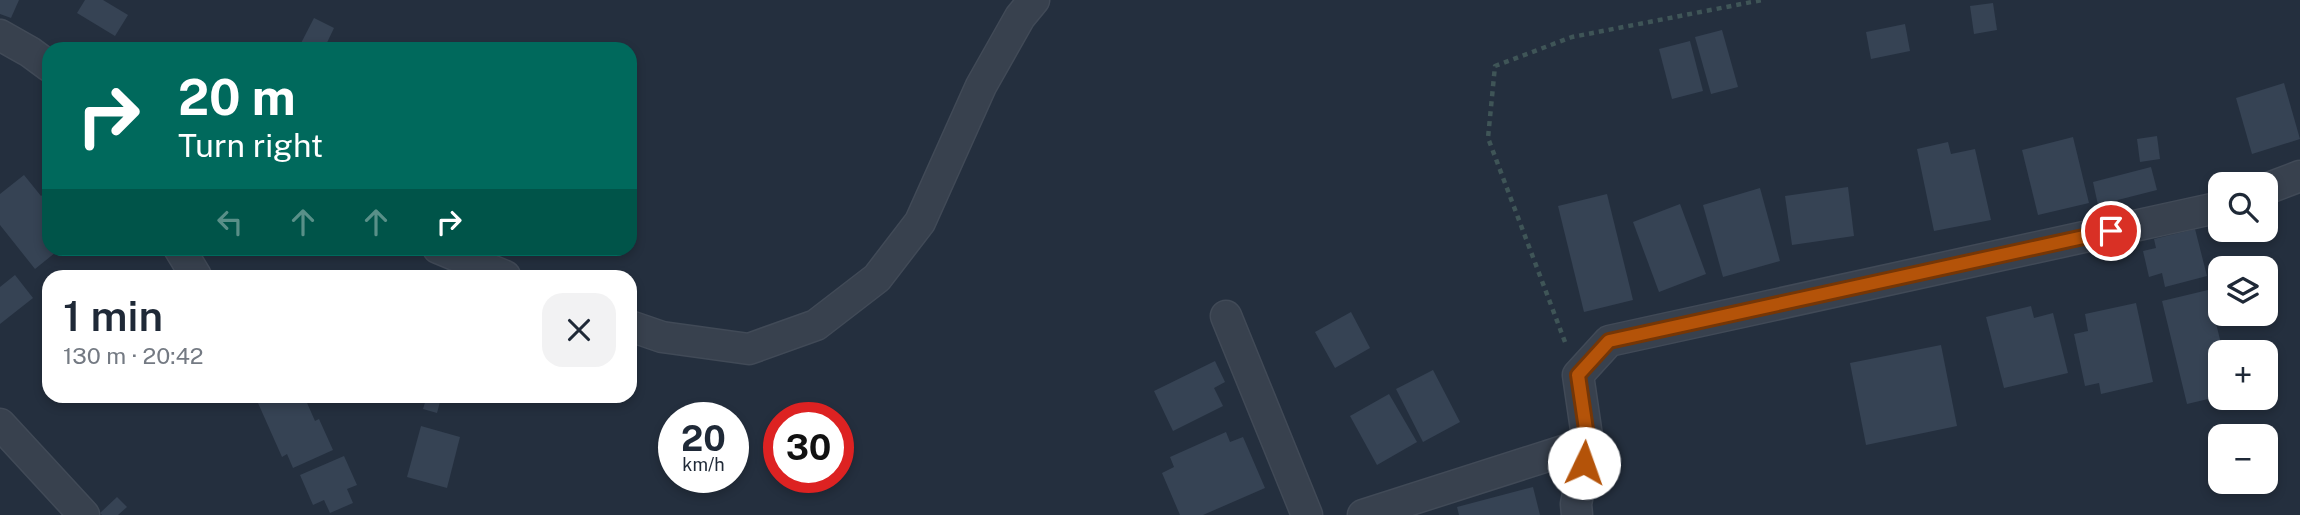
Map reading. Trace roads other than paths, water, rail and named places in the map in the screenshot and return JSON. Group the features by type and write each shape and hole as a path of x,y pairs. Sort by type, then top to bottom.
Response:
{"street":[{"path":"637,328 662,337 748,349 816,325 877,278 920,222 981,86 1020,17 1034,0"},
{"path":"0,35 42,61"},
{"path":"2278,184 2300,176"},
{"path":"1577,515 1576,504 1588,443 1578,375 1609,341 2208,210"},
{"path":"457,256 491,270"},
{"path":"1226,316 1307,515"},
{"path":"0,424 84,515"},
{"path":"1363,515 1588,443"}]}
